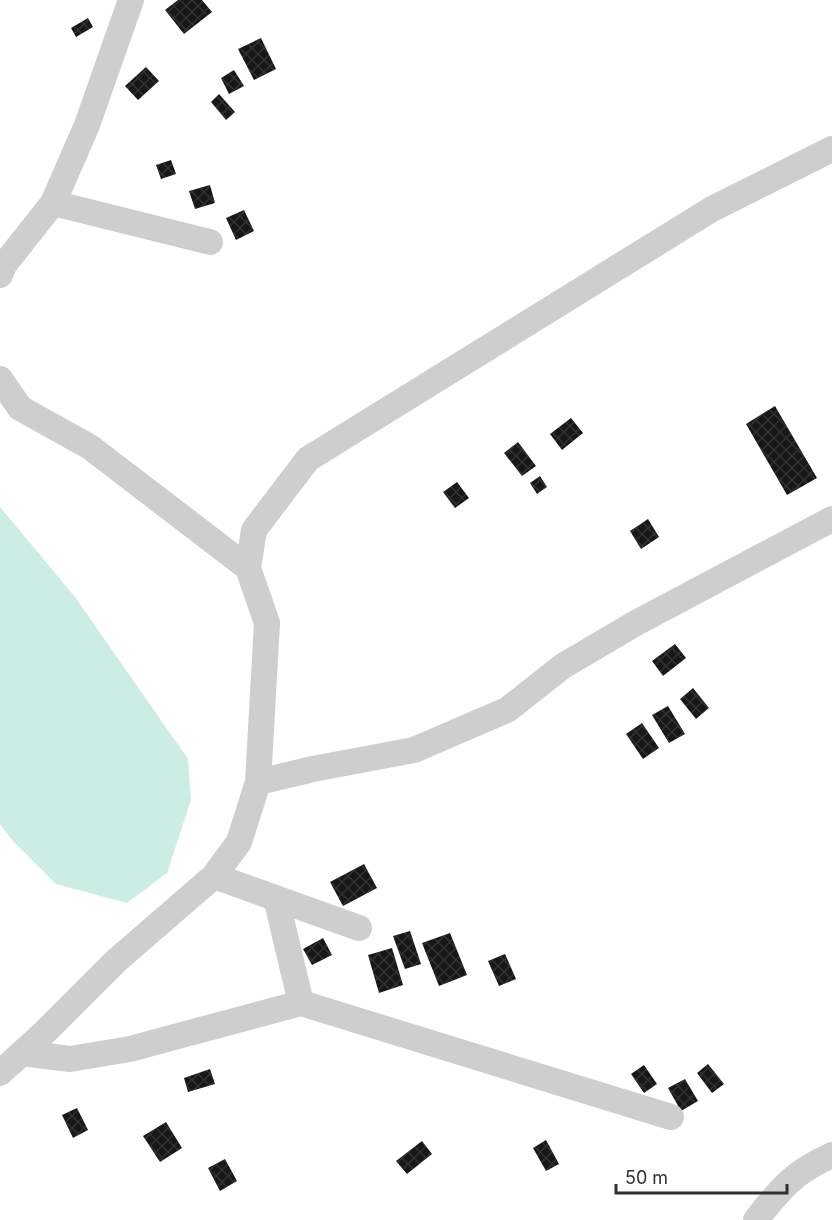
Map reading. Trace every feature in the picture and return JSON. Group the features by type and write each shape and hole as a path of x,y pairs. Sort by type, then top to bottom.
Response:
{"street":[{"path":"0,274 4,265 53,203 87,126 131,0"},
{"path":"0,1073 116,961 214,876 239,842 258,782 267,623 248,568 254,530 308,459 712,209 832,149"},
{"path":"53,203 210,242"},
{"path":"0,379 20,408 90,447 248,568"},
{"path":"258,782 414,750 507,710 563,666 636,623 832,519"},
{"path":"214,876 359,928"},
{"path":"276,898 301,1004"},
{"path":"22,1053 70,1059 130,1049 301,1004 671,1117"},
{"path":"756,1220 786,1183 826,1162"}],"shaded area":[{"path":"0,507 75,597 188,759 191,800 167,873 127,903 56,884 12,840 0,824"}],"building":[{"path":"178,0 202,0 212,12 184,34 165,10"},
{"path":"88,18 93,27 76,37 71,28"},
{"path":"261,38 276,69 254,80 238,49"},
{"path":"146,67 159,81 138,100 125,86"},
{"path":"234,70 244,86 229,94 221,78"},
{"path":"219,94 235,112 226,120 211,102"},
{"path":"171,160 176,174 161,179 156,165"},
{"path":"210,185 215,203 195,209 189,191"},
{"path":"244,210 254,231 236,240 226,218"},
{"path":"775,406 817,478 787,495 746,424"},
{"path":"571,418 583,433 562,450 550,434"},
{"path":"518,442 536,466 522,476 504,453"},
{"path":"540,476 547,487 537,494 530,483"},
{"path":"457,482 469,498 455,508 443,492"},
{"path":"648,519 659,537 641,549 630,531"},
{"path":"675,644 686,658 663,676 652,661"},
{"path":"693,688 709,708 696,719 680,699"},
{"path":"668,706 685,734 669,743 652,715"},
{"path":"642,723 659,748 643,759 626,734"},
{"path":"364,864 377,888 343,906 330,882"},
{"path":"410,931 421,964 405,969 393,936"},
{"path":"450,933 467,975 439,986 422,943"},
{"path":"323,938 332,955 312,965 303,949"},
{"path":"392,948 403,985 379,993 368,955"},
{"path":"505,954 516,979 499,986 488,961"},
{"path":"708,1064 724,1084 712,1093 697,1073"},
{"path":"644,1065 657,1084 644,1093 631,1074"},
{"path":"210,1069 215,1084 188,1092 184,1078"},
{"path":"685,1079 698,1101 681,1111 668,1088"},
{"path":"77,1108 88,1130 73,1138 62,1115"},
{"path":"166,1122 182,1148 160,1162 143,1136"},
{"path":"546,1140 559,1164 546,1171 533,1148"},
{"path":"422,1141 432,1154 407,1174 396,1161"},
{"path":"225,1159 237,1181 220,1191 208,1168"}]}
